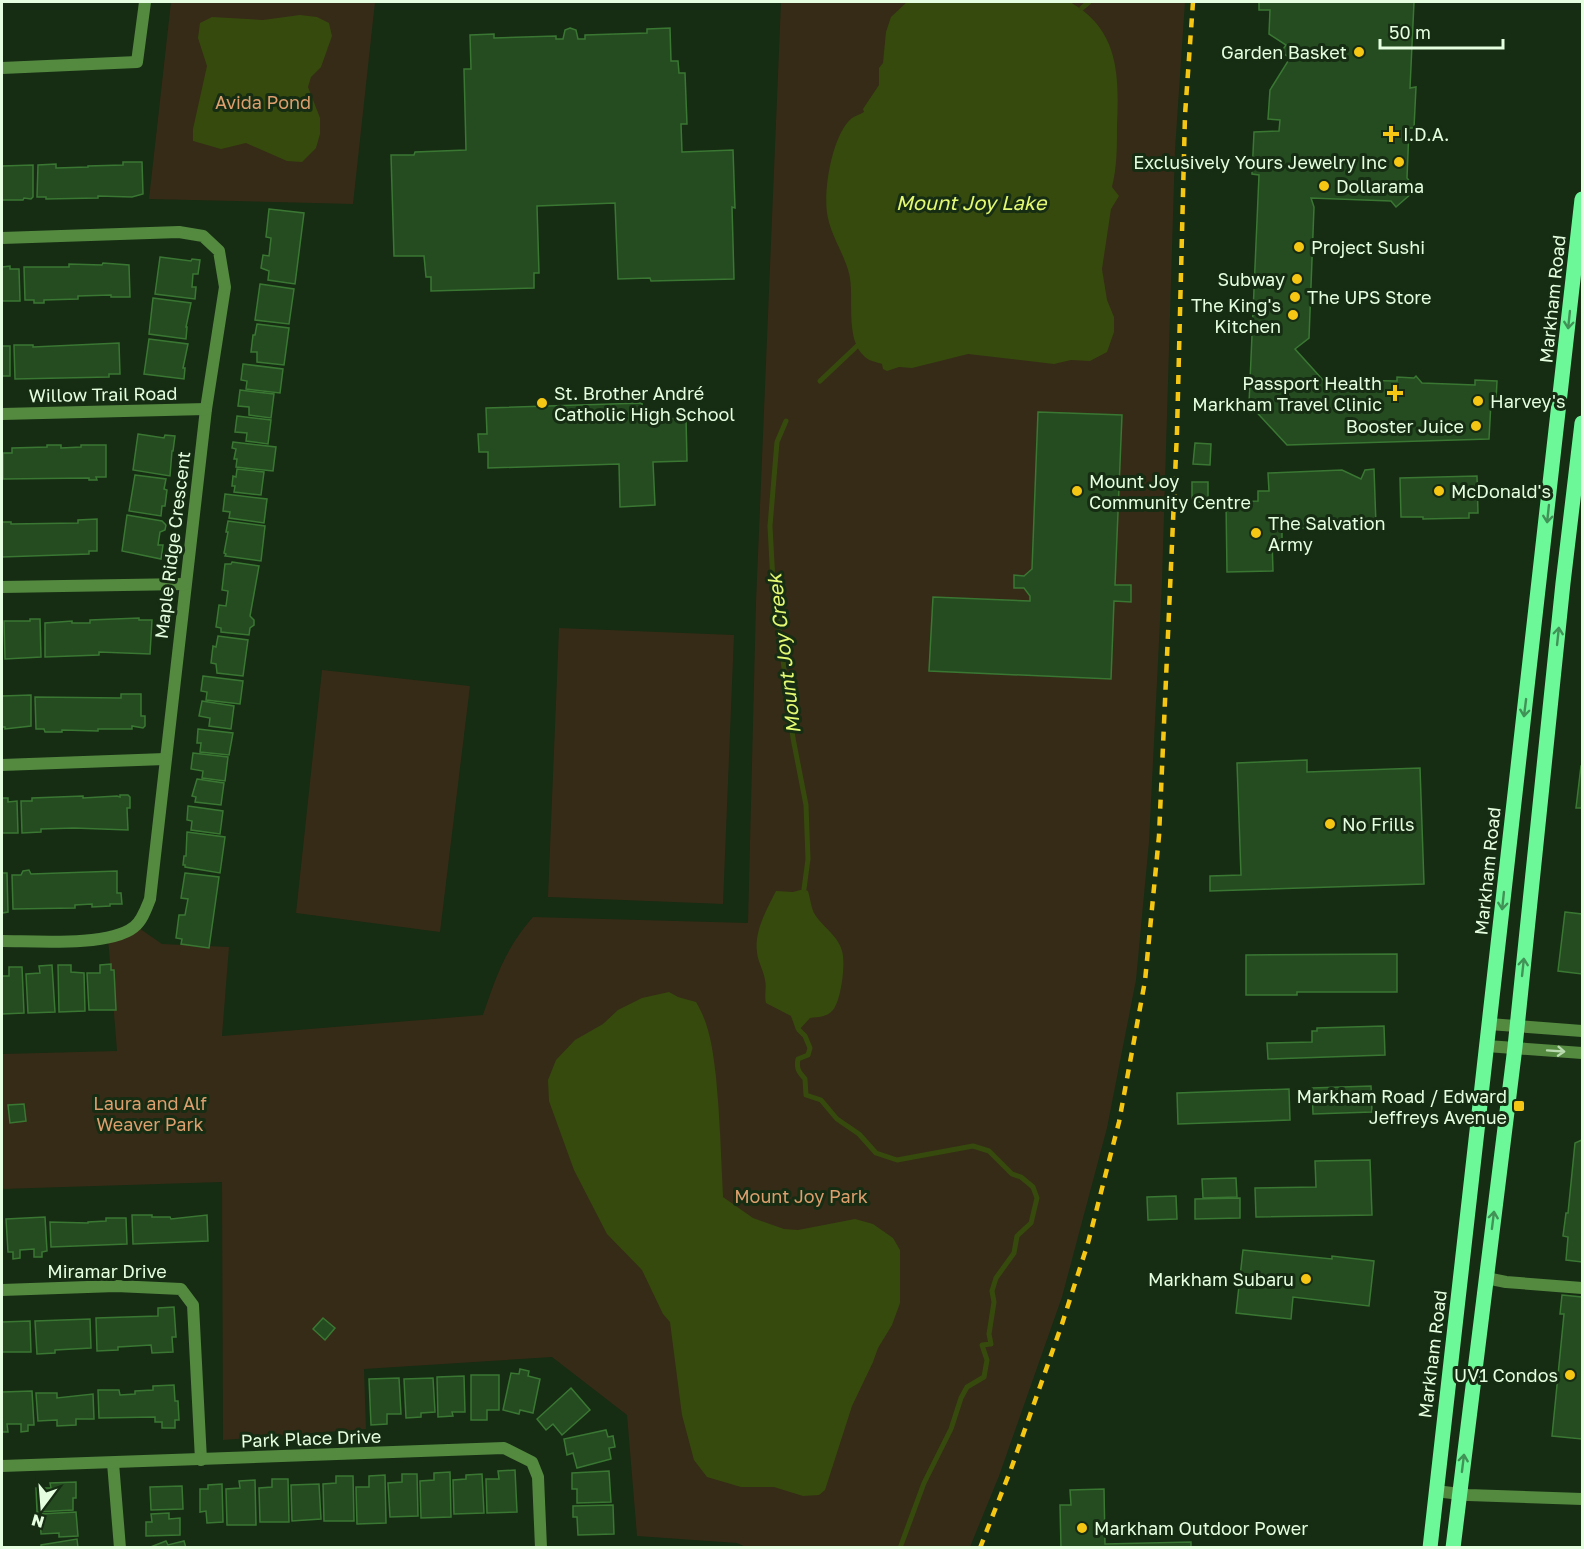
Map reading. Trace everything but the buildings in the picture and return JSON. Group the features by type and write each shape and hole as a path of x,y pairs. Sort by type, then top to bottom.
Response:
{"main road":[{"name":"Markham Road","path":"1430,1548 1582,199"},
{"path":"1453,1548 1515,1047 1564,573 1582,423"}],"street":[{"path":"2,68 137,62 145,2"},
{"name":"Maple Ridge Crescent","path":"2,238 179,232 203,236 219,251 225,287 206,409 150,899 136,926 123,934 78,941 2,941"},
{"name":"Willow Trail Road","path":"2,414 206,409"},
{"path":"2,587 185,584"},
{"path":"2,765 165,759"},
{"path":"1489,1024 1582,1031"},
{"path":"1487,1046 1582,1053"},
{"path":"1486,1278 1506,1282 1582,1288"},
{"name":"Miramar Drive","path":"2,1290 116,1286 181,1289 193,1305 201,1460"},
{"name":"Park Place Drive","path":"2,1466 504,1448 532,1462 538,1477 541,1548"},
{"path":"113,1463 120,1548"},
{"path":"1436,1491 1582,1500"}],"green space":[{"name":"Avida Pond","path":"171,2 375,2 353,204 149,199"},
{"name":"Mount Joy Park","path":"781,2 1185,2 1175,150 1162,582 1149,842 1136,980 1107,1128 1062,1297 999,1476 970,1547 748,1548 737,1543 637,1536 627,1415 552,1357 364,1369 366,1429 223,1440 222,1182 2,1189 2,1054 117,1051 108,938 136,926 162,944 229,947 222,1036 483,1015 508,952 533,917 748,923 756,602"},
{"path":"559,628 734,635 723,904 548,897"},
{"path":"322,670 470,686 440,932 296,913"}],"water":[{"name":"Mount Joy Lake","path":"907,2 1070,2 1099,26 1113,56 1118,90 1116,157 1112,187 1119,196 1111,209 1102,269 1107,300 1114,317 1114,332 1107,352 1090,361 1071,360 1054,364 968,354 912,368 899,367 887,371 883,369 882,364 867,358 859,349 852,329 849,273 832,232 826,207 830,165 845,126 852,118 864,112 863,109 879,85 879,68 883,63 886,32 891,17"},
{"name":"Avida Pond","path":"300,15 317,17 329,23 332,36 321,67 311,77 308,87 320,118 320,134 316,148 302,162 287,161 246,143 221,149 193,141 193,129 207,66 198,38 200,23 212,17 263,20"},
{"path":"804,889 808,891 814,913 840,945 843,973 838,1000 832,1011 825,1016 810,1018 799,1030 796,1030 791,1016 766,1003 766,983 758,958 757,940 761,923 776,891 793,892"},
{"path":"669,992 696,1002 708,1029 714,1058 723,1197 753,1218 784,1229 798,1230 855,1219 873,1224 893,1238 900,1250 900,1303 892,1325 878,1348 852,1406 825,1490 819,1495 803,1496 774,1487 741,1487 707,1477 694,1460 682,1415 670,1322 663,1314 642,1270 607,1234 574,1170 549,1101 548,1080 556,1060 575,1040 603,1024 618,1010 642,998"}],"waterway":[{"name":"Mount Joy Creek","path":"1082,8 1089,2"},
{"name":"Mount Joy Creek","path":"820,381 857,346"},
{"name":"Mount Joy Creek","path":"786,421 777,442 770,526 773,582 793,738 806,805 808,859 804,889"},
{"name":"Mount Joy Creek","path":"799,1030 805,1036 810,1048 808,1055 798,1059 797,1062 798,1070 805,1079 806,1095 821,1100 837,1119 859,1134 876,1153 897,1160 973,1146 989,1151 1012,1174 1021,1177 1033,1187 1037,1198 1031,1223 1017,1236 1014,1253 996,1278 992,1291 994,1302 989,1334 991,1344 982,1345 987,1360 984,1377 967,1387 961,1398 951,1429 924,1483 900,1548"}],"railway":[{"path":"980,1548 1011,1469 1088,1243 1119,1122 1145,981 1159,836 1177,432 1185,115 1193,2"}],"place":[{"name":"Garden Basket","path":"1359,52"},
{"name":"I.D.A.","path":"1391,134"},
{"name":"Exclusively Yours Jewelry Inc","path":"1399,162"},
{"name":"Dollarama","path":"1324,186"},
{"name":"Project Sushi","path":"1299,247"},
{"name":"Subway","path":"1297,279"},
{"name":"The UPS Store","path":"1295,297"},
{"name":"The King's Kitchen","path":"1293,315"},
{"name":"Passport Health Markham Travel Clinic","path":"1395,393"},
{"name":"Harvey's","path":"1478,401"},
{"name":"St. Brother André Catholic High School","path":"542,403"},
{"name":"Booster Juice","path":"1476,426"},
{"name":"Mount Joy Community Centre","path":"1077,491"},
{"name":"McDonald's","path":"1439,491"},
{"name":"The Salvation Army","path":"1256,533"},
{"name":"No Frills","path":"1330,824"},
{"name":"Markham Road / Edward Jeffreys Avenue","path":"1519,1106"},
{"name":"Markham Subaru","path":"1306,1279"},
{"name":"UV1 Condos","path":"1570,1375"},
{"name":"Markham Outdoor Power","path":"1082,1528"}],"park label":[{"name":"Laura and Alf Weaver Park","path":"150,1113"}]}
